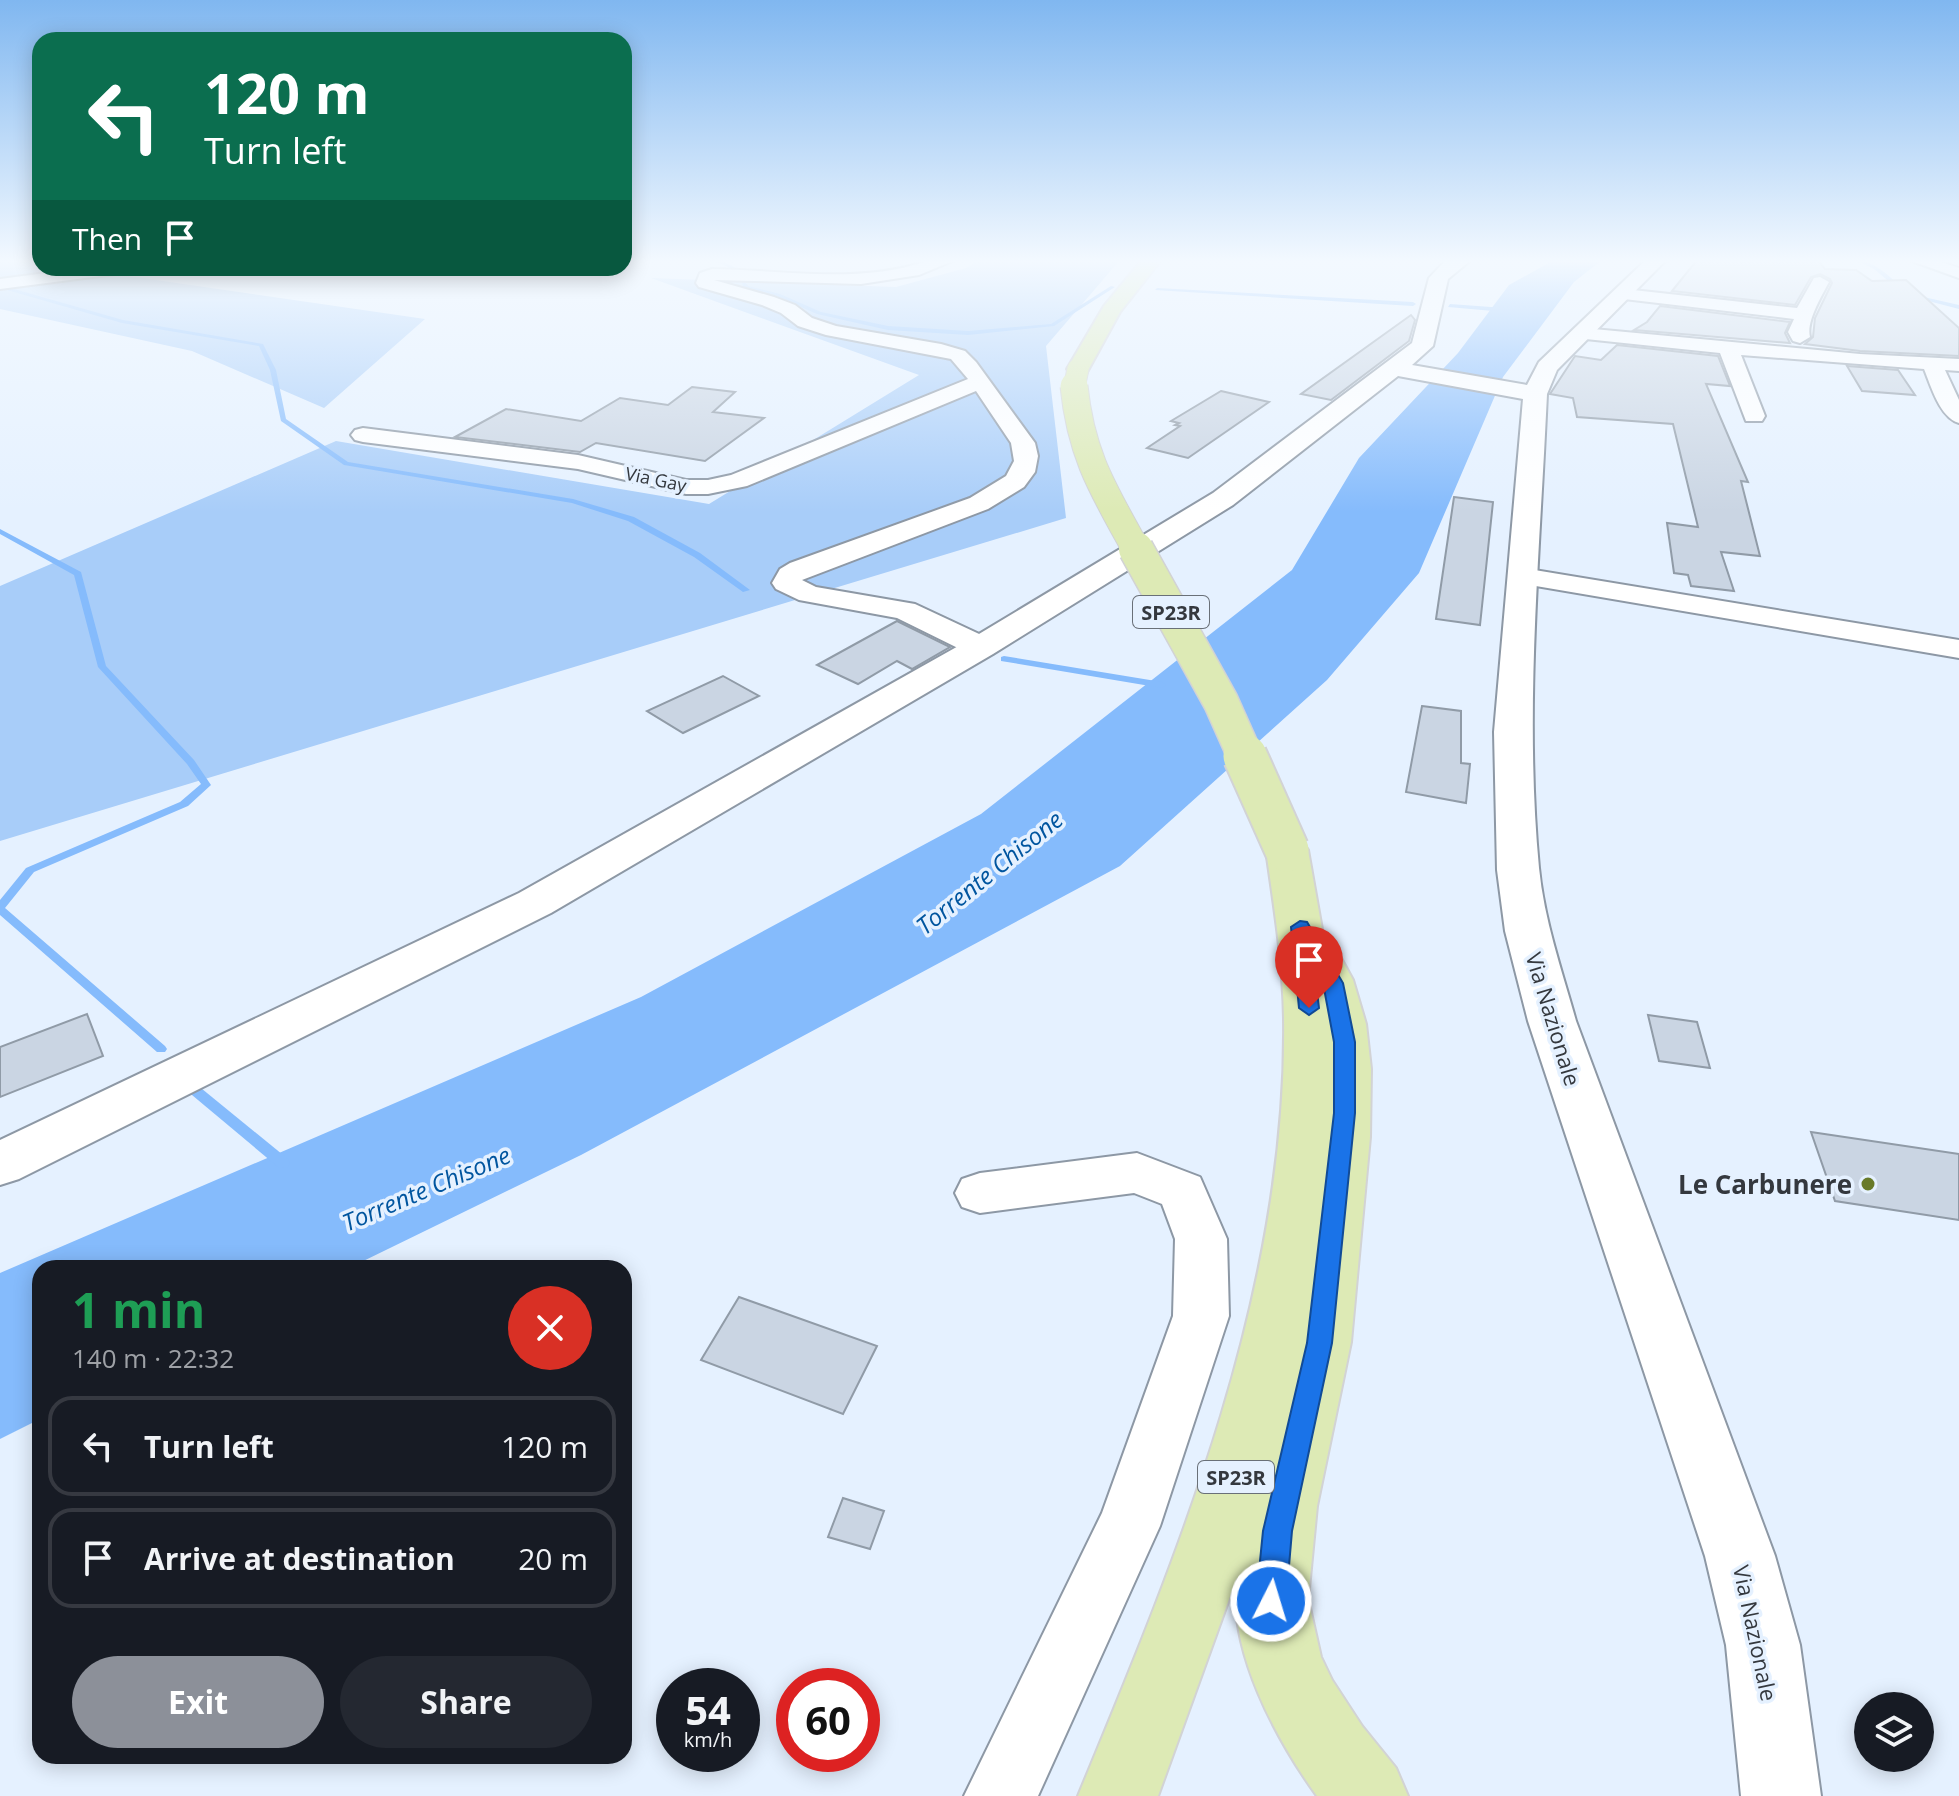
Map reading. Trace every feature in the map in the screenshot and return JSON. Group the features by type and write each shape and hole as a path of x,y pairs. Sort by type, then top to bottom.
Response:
{"main road":[{"name":"SP23R","path":"1092,344 1078,369 1074,386 1078,427 1094,473 1221,702 1287,850 1309,1008 1308,1086 1298,1219 1283,1301 1252,1428 1189,1617 1118,1796"},
{"path":"1300,927 1333,983 1344,1042 1344,1113 1320,1343 1278,1531 1271,1601 1279,1650 1299,1697 1338,1762 1368,1796"}],"street":[{"path":"900,344 958,355 1023,443 1027,454 1026,467 1009,487 976,503 800,569 790,575 786,583 809,594 905,610 981,647"},
{"path":"0,1164 535,903 981,647 1247,483 1396,369 1423,344"},
{"name":"Via Nazionale","path":"1572,344 1547,367 1535,394 1513,732 1518,870 1528,931 1552,1021 1740,1556 1763,1645 1781,1796"},
{"path":"1692,344 1813,356 1959,365"},
{"path":"1802,344 1805,351 1813,356"},
{"path":"1728,347 1754,416"},
{"path":"1932,364 1945,395 1959,416"},
{"path":"1396,369 1535,394"},
{"name":"Via Gay","path":"363,435 578,462 686,487 708,487 738,481 980,382"},
{"path":"1522,576 1959,649"},
{"path":"980,1193 1137,1173 1182,1191 1201,1239 1201,1316 1129,1526 1000,1796"}],"shaded area":[{"path":"159,344 397,344 324,408 192,351"},
{"path":"833,344 1048,344 1066,518 0,841 0,586 336,441 709,504 919,375"}],"water":[{"name":"Torrente Chisone","path":"1465,344 1528,344 1503,377 1419,573 1327,680 1120,866 581,1155 365,1260 32,1260 32,1423 0,1439 0,1273 641,997 981,814 1292,570 1359,458"}],"building":[{"path":"1371,344 1405,344 1331,400 1301,394"},
{"path":"1805,344 1959,344 1959,356 1860,351"},
{"path":"1617,345 1718,356 1730,386 1706,384 1748,482 1741,481 1760,556 1721,552 1734,591 1691,586 1688,575 1674,573 1667,523 1698,527 1673,424 1577,417 1573,398 1550,394 1575,356 1601,360"},
{"path":"1847,366 1898,370 1915,395 1862,391"},
{"path":"692,387 735,392 713,412 764,418 705,461 596,443 580,452 455,437 506,409 581,421 620,398 668,405"},
{"path":"1221,391 1269,402 1188,458 1147,448 1180,426 1171,421"},
{"path":"1454,497 1493,502 1480,625 1436,619"},
{"path":"897,621 950,647 912,669 897,661 858,684 817,665"},
{"path":"723,676 759,696 683,733 647,711"},
{"path":"1422,706 1461,711 1461,763 1470,764 1466,803 1406,792"},
{"path":"87,1014 103,1056 0,1097 0,1047"},
{"path":"1648,1015 1697,1022 1710,1068 1659,1061"},
{"path":"1811,1132 1959,1154 1959,1220 1835,1201"},
{"path":"739,1297 877,1346 843,1414 701,1360"},
{"path":"843,1498 884,1511 870,1549 828,1537"}],"waterway":[{"path":"254,344 261,345 273,370 283,420 346,464 573,501 631,519 697,555 746,590"},
{"path":"0,531 78,574 102,667 191,762 206,785 184,804 30,870 0,907"},
{"path":"1004,659 1162,685"},
{"path":"0,909 161,1049"},
{"path":"191,1087 283,1163"}],"place":[{"name":"Le Carbunere","path":"1868,1184"}],"route":[{"path":"1271,1601 1278,1531 1320,1343 1344,1113 1344,1042 1333,983 1300,927 1309,1008"}]}
